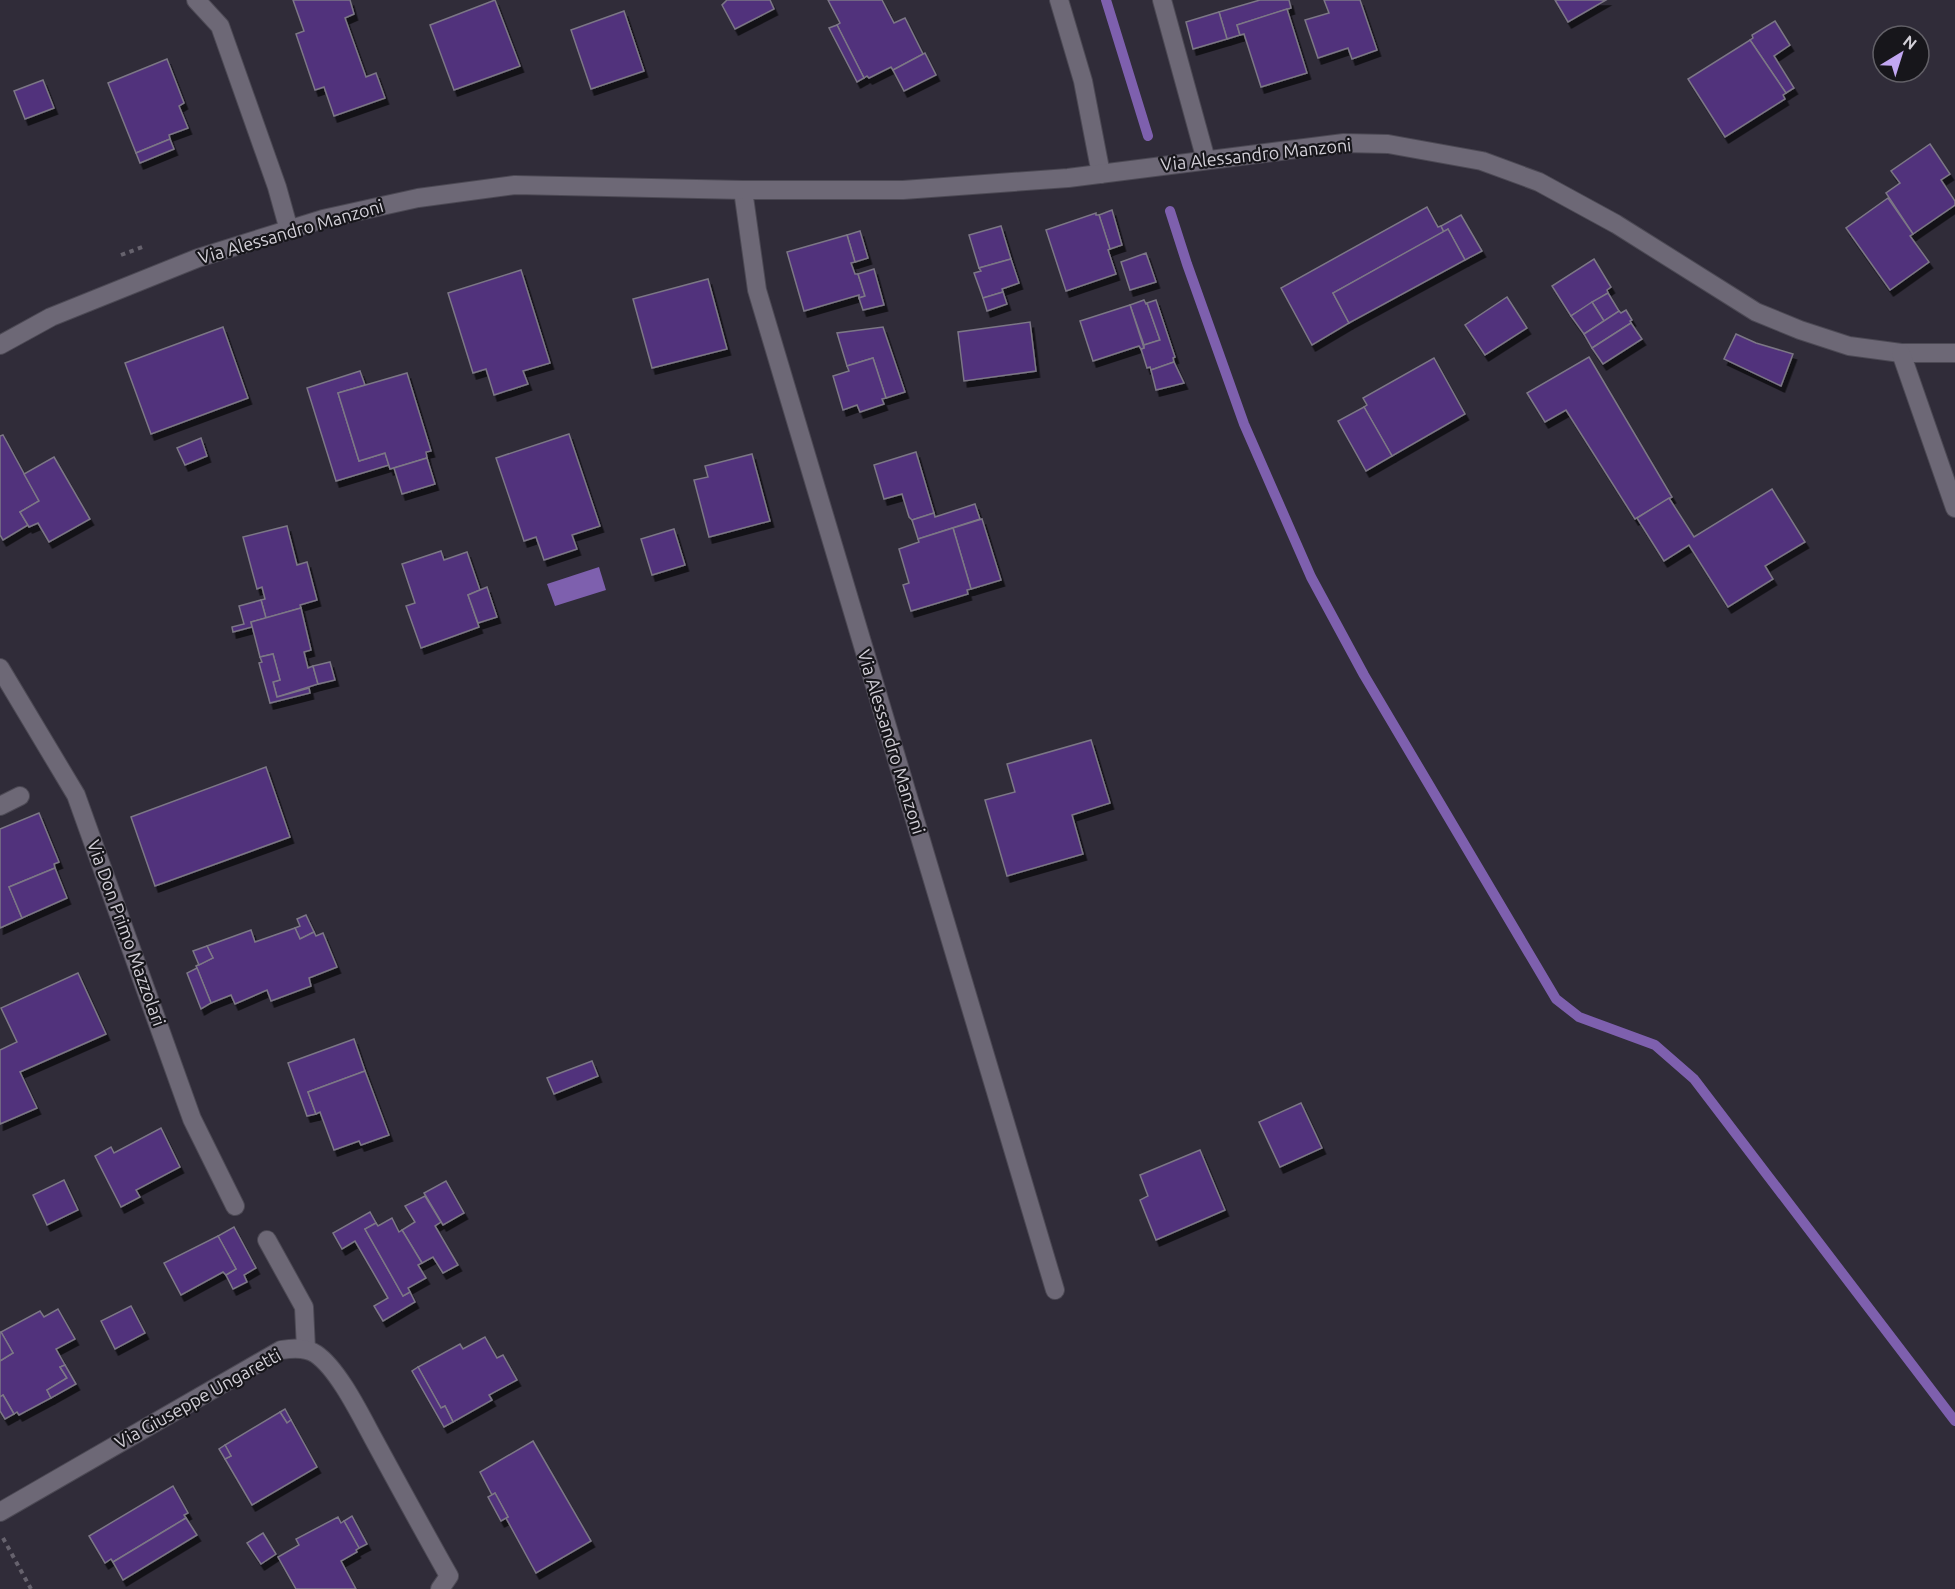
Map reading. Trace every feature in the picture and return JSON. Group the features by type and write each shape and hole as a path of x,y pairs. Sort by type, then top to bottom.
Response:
{"street":[{"path":"196,0 220,26 277,187 289,230"},
{"path":"1059,0 1083,81 1101,174"},
{"path":"1162,0 1206,160"},
{"name":"Via Alessandro Manzoni","path":"0,345 51,317 198,258 323,219 418,198 515,185 743,190 903,190 1101,174 1344,143 1388,144 1482,161 1539,182 1606,219 1756,312 1849,346 1901,353 1955,353"},
{"name":"Via Alessandro Manzoni","path":"743,190 757,290 1055,1290"},
{"path":"1901,353 1955,508"},
{"name":"Via Don Primo Mazzolari","path":"0,668 76,795 192,1119 235,1206"},
{"path":"0,806 20,796"},
{"path":"267,1240 304,1307 306,1349"},
{"name":"Via Giuseppe Ungaretti","path":"0,1512 281,1350 306,1349 316,1353 330,1366 362,1419 449,1576 440,1589"}],"path":[{"path":"0,1533 31,1589"}],"shaded area":[{"path":"599,567 606,590 555,606 547,584"}],"building":[{"path":"293,0 350,0 354,14 345,18 366,77 376,73 385,98 334,116 324,87 315,90 296,34 304,31"},
{"path":"495,0 520,66 454,90 430,25"},
{"path":"727,0 770,0 774,9 735,29 722,5"},
{"path":"828,0 882,0 894,23 905,18 923,54 893,70 891,67 869,78 867,76 864,78 837,25 840,23"},
{"path":"1260,0 1289,0 1291,8 1237,25 1240,35 1227,39 1219,12"},
{"path":"1324,0 1360,0 1377,50 1352,59 1348,48 1318,58 1305,20 1329,13"},
{"path":"1555,0 1606,0 1568,22"},
{"path":"1287,9 1307,73 1261,87 1244,34 1240,35 1237,25"},
{"path":"624,11 644,71 591,89 571,30"},
{"path":"1219,12 1227,39 1193,49 1186,22"},
{"path":"1775,21 1790,45 1774,56 1794,88 1786,93 1750,40 1753,38 1752,35"},
{"path":"837,25 864,78 857,82 829,28"},
{"path":"1750,40 1786,93 1783,95 1785,99 1725,137 1688,79"},
{"path":"925,53 936,75 904,91 893,70"},
{"path":"167,59 184,103 179,106 188,128 169,135 170,139 136,153 108,83"},
{"path":"43,80 54,108 25,119 14,91"},
{"path":"170,139 174,149 140,163 136,153"},
{"path":"1930,144 1950,174 1941,180 1955,201 1955,205 1913,234 1886,193 1900,183 1891,171"},
{"path":"1888,198 1913,234 1910,236 1929,262 1890,290 1846,228"},
{"path":"1427,207 1438,227 1441,226 1444,232 1333,293 1349,323 1312,345 1281,288"},
{"path":"1112,210 1122,245 1110,249 1099,215"},
{"path":"1096,213 1099,215 1116,274 1066,291 1046,230"},
{"path":"1461,215 1482,251 1465,260 1448,229 1444,232 1441,226"},
{"path":"1001,226 1011,259 979,268 969,235"},
{"path":"1448,229 1465,260 1349,323 1333,293"},
{"path":"860,231 868,258 855,262 847,235"},
{"path":"847,235 855,262 851,263 855,274 858,274 865,296 859,298 859,295 804,311 787,252"},
{"path":"1146,253 1156,282 1130,290 1121,262"},
{"path":"1011,259 1019,283 1002,289 1003,292 983,298 974,273 981,271 979,268"},
{"path":"1594,259 1611,287 1607,290 1608,293 1571,316 1552,286"},
{"path":"874,269 884,305 863,310 859,298 865,296 858,274"},
{"path":"521,270 550,363 523,371 528,384 494,395 486,369 473,373 448,293"},
{"path":"708,279 727,349 652,368 633,299"},
{"path":"1003,292 1007,304 987,311 983,298"},
{"path":"1608,293 1619,311 1604,321 1592,302"},
{"path":"1507,297 1527,328 1485,355 1465,325"},
{"path":"1144,300 1160,340 1144,345 1130,305"},
{"path":"1156,300 1175,357 1174,362 1151,370 1150,367 1147,368 1141,349 1144,345 1160,340 1147,303"},
{"path":"1592,302 1604,321 1584,334 1571,316"},
{"path":"1130,305 1144,348 1141,349 1139,346 1093,361 1080,321"},
{"path":"1626,310 1632,320 1631,323 1592,348 1584,334 1619,311 1621,313"},
{"path":"1030,322 1036,371 964,381 958,332"},
{"path":"1631,323 1642,339 1603,364 1592,348"},
{"path":"223,327 248,398 151,434 125,363"},
{"path":"883,327 905,392 886,398 873,358 847,366 837,333"},
{"path":"1736,334 1756,343 1793,354 1781,386 1724,359"},
{"path":"1589,357 1672,497 1635,519 1566,410 1545,422 1527,393"},
{"path":"873,358 886,398 882,399 884,404 860,412 857,405 843,410 833,376 849,371 847,366"},
{"path":"1434,358 1465,414 1392,456 1364,407 1367,405 1363,398"},
{"path":"1174,362 1184,383 1156,390 1151,370"},
{"path":"360,371 365,385 338,393 359,461 385,453 389,465 336,481 307,388"},
{"path":"407,373 431,451 426,452 427,458 390,469 385,453 359,461 338,393"},
{"path":"1364,407 1392,456 1366,471 1338,421"},
{"path":"569,434 600,526 572,535 577,549 544,560 536,537 524,541 496,458"},
{"path":"3,435 39,501 20,512 28,525 3,540 0,535 0,436"},
{"path":"201,438 207,456 185,465 177,448"},
{"path":"916,452 934,513 912,520 902,494 884,499 874,465"},
{"path":"752,454 770,521 709,537 694,480 708,477 705,466"},
{"path":"54,457 90,519 49,542 38,523 29,527 20,512 39,501 24,474"},
{"path":"427,458 435,484 402,494 394,468"},
{"path":"1772,489 1805,542 1765,566 1773,579 1728,607 1689,545 1664,561 1637,518 1669,498 1694,537"},
{"path":"975,504 980,519 918,539 912,520 934,513 935,517"},
{"path":"982,519 1001,580 971,589 953,528"},
{"path":"287,526 297,565 307,562 317,600 300,605 301,608 266,618 261,600 265,599 262,587 257,589 243,537"},
{"path":"953,528 971,589 967,590 968,594 911,611 903,585 909,583 899,549 919,542 918,539"},
{"path":"674,529 685,565 652,575 641,539"},
{"path":"441,551 444,560 467,552 480,590 468,595 479,627 421,648 406,606 415,603 402,564"},
{"path":"487,587 497,617 478,623 468,595"},
{"path":"261,600 266,618 251,622 252,627 233,632 232,627 244,624 239,606"},
{"path":"301,608 311,650 304,652 308,668 313,666 318,684 277,697 273,682 280,680 273,654 260,657 251,622"},
{"path":"273,654 280,680 273,682 277,697 309,688 310,693 270,703 259,663 262,662 260,657"},
{"path":"330,662 335,680 318,684 313,666"},
{"path":"1091,740 1110,803 1072,815 1083,854 1007,876 985,800 1015,792 1007,764"},
{"path":"266,767 290,837 155,886 131,817"},
{"path":"39,813 59,862 54,864 55,868 9,887 22,918 0,928 0,829"},
{"path":"55,868 67,898 22,918 9,887"},
{"path":"306,915 314,932 300,939 295,928 300,926 297,919"},
{"path":"295,928 300,939 314,932 316,936 323,933 337,967 309,978 311,986 271,1001 267,990 235,1004 231,995 211,1003 196,966 213,958 207,946 251,930 255,942"},
{"path":"207,946 213,958 199,965 193,951"},
{"path":"197,968 211,1003 201,1009 187,973"},
{"path":"78,973 106,1034 20,1072 37,1108 0,1124 0,1050 17,1042 1,1008"},
{"path":"354,1039 365,1071 308,1092 316,1114 307,1116 288,1063"},
{"path":"592,1061 598,1076 554,1094 547,1078"},
{"path":"365,1071 389,1135 361,1145 359,1141 334,1150 320,1112 316,1114 308,1092"},
{"path":"1301,1103 1322,1148 1280,1167 1259,1122"},
{"path":"161,1128 180,1167 136,1190 140,1197 121,1207 95,1156 111,1147 114,1153"},
{"path":"1200,1150 1225,1210 1156,1240 1140,1200 1148,1196 1140,1175"},
{"path":"64,1180 78,1210 47,1225 33,1195"},
{"path":"446,1181 464,1213 443,1225 424,1193"},
{"path":"425,1196 441,1222 435,1226 458,1265 443,1273 433,1257 422,1263 402,1230 415,1222 405,1206"},
{"path":"370,1212 376,1223 365,1229 403,1296 410,1292 415,1302 383,1321 374,1306 388,1298 355,1241 342,1249 333,1233"},
{"path":"392,1218 399,1232 402,1230 422,1263 418,1265 426,1278 408,1288 410,1292 403,1296 365,1229 376,1223 378,1226"},
{"path":"234,1227 256,1268 244,1275 247,1282 233,1289 226,1275 236,1269 218,1236"},
{"path":"218,1236 236,1269 226,1275 223,1272 181,1295 164,1263"},
{"path":"131,1306 145,1333 115,1349 101,1321"},
{"path":"58,1309 75,1339 56,1349 65,1365 60,1367 67,1378 47,1390 51,1398 19,1415 17,1412 14,1414 3,1395 0,1397 0,1361 13,1353 1,1332 40,1311 44,1317"},
{"path":"0,1333 13,1353 0,1361"},
{"path":"485,1337 497,1358 503,1355 517,1380 489,1395 492,1400 453,1422 445,1406 441,1408 418,1367 460,1344 463,1349"},
{"path":"65,1365 76,1384 51,1398 47,1390 67,1378 60,1367"},
{"path":"418,1367 441,1408 445,1406 453,1422 444,1427 412,1371"},
{"path":"3,1395 14,1414 5,1419 0,1411 0,1397"},
{"path":"285,1409 291,1420 287,1423 280,1412"},
{"path":"280,1412 287,1423 291,1420 317,1467 252,1505 225,1459 231,1456 225,1445"},
{"path":"533,1441 591,1541 536,1573 495,1493 492,1495 480,1472"},
{"path":"225,1445 231,1456 225,1459 219,1449"},
{"path":"173,1486 188,1513 184,1515 186,1518 113,1562 111,1559 105,1563 89,1536"},
{"path":"495,1493 508,1517 501,1521 488,1497"},
{"path":"352,1516 367,1544 359,1548 344,1521"},
{"path":"338,1517 341,1523 344,1521 359,1548 357,1552 341,1561 356,1589 296,1589 278,1557 299,1545 296,1539"},
{"path":"186,1518 197,1535 123,1580 113,1562"},
{"path":"263,1533 276,1554 261,1564 247,1543"}],"waterway":[{"path":"1106,0 1148,136"},
{"path":"1170,211 1244,424 1311,577 1364,675 1556,999 1579,1017 1655,1045 1694,1079 1955,1421"}]}
